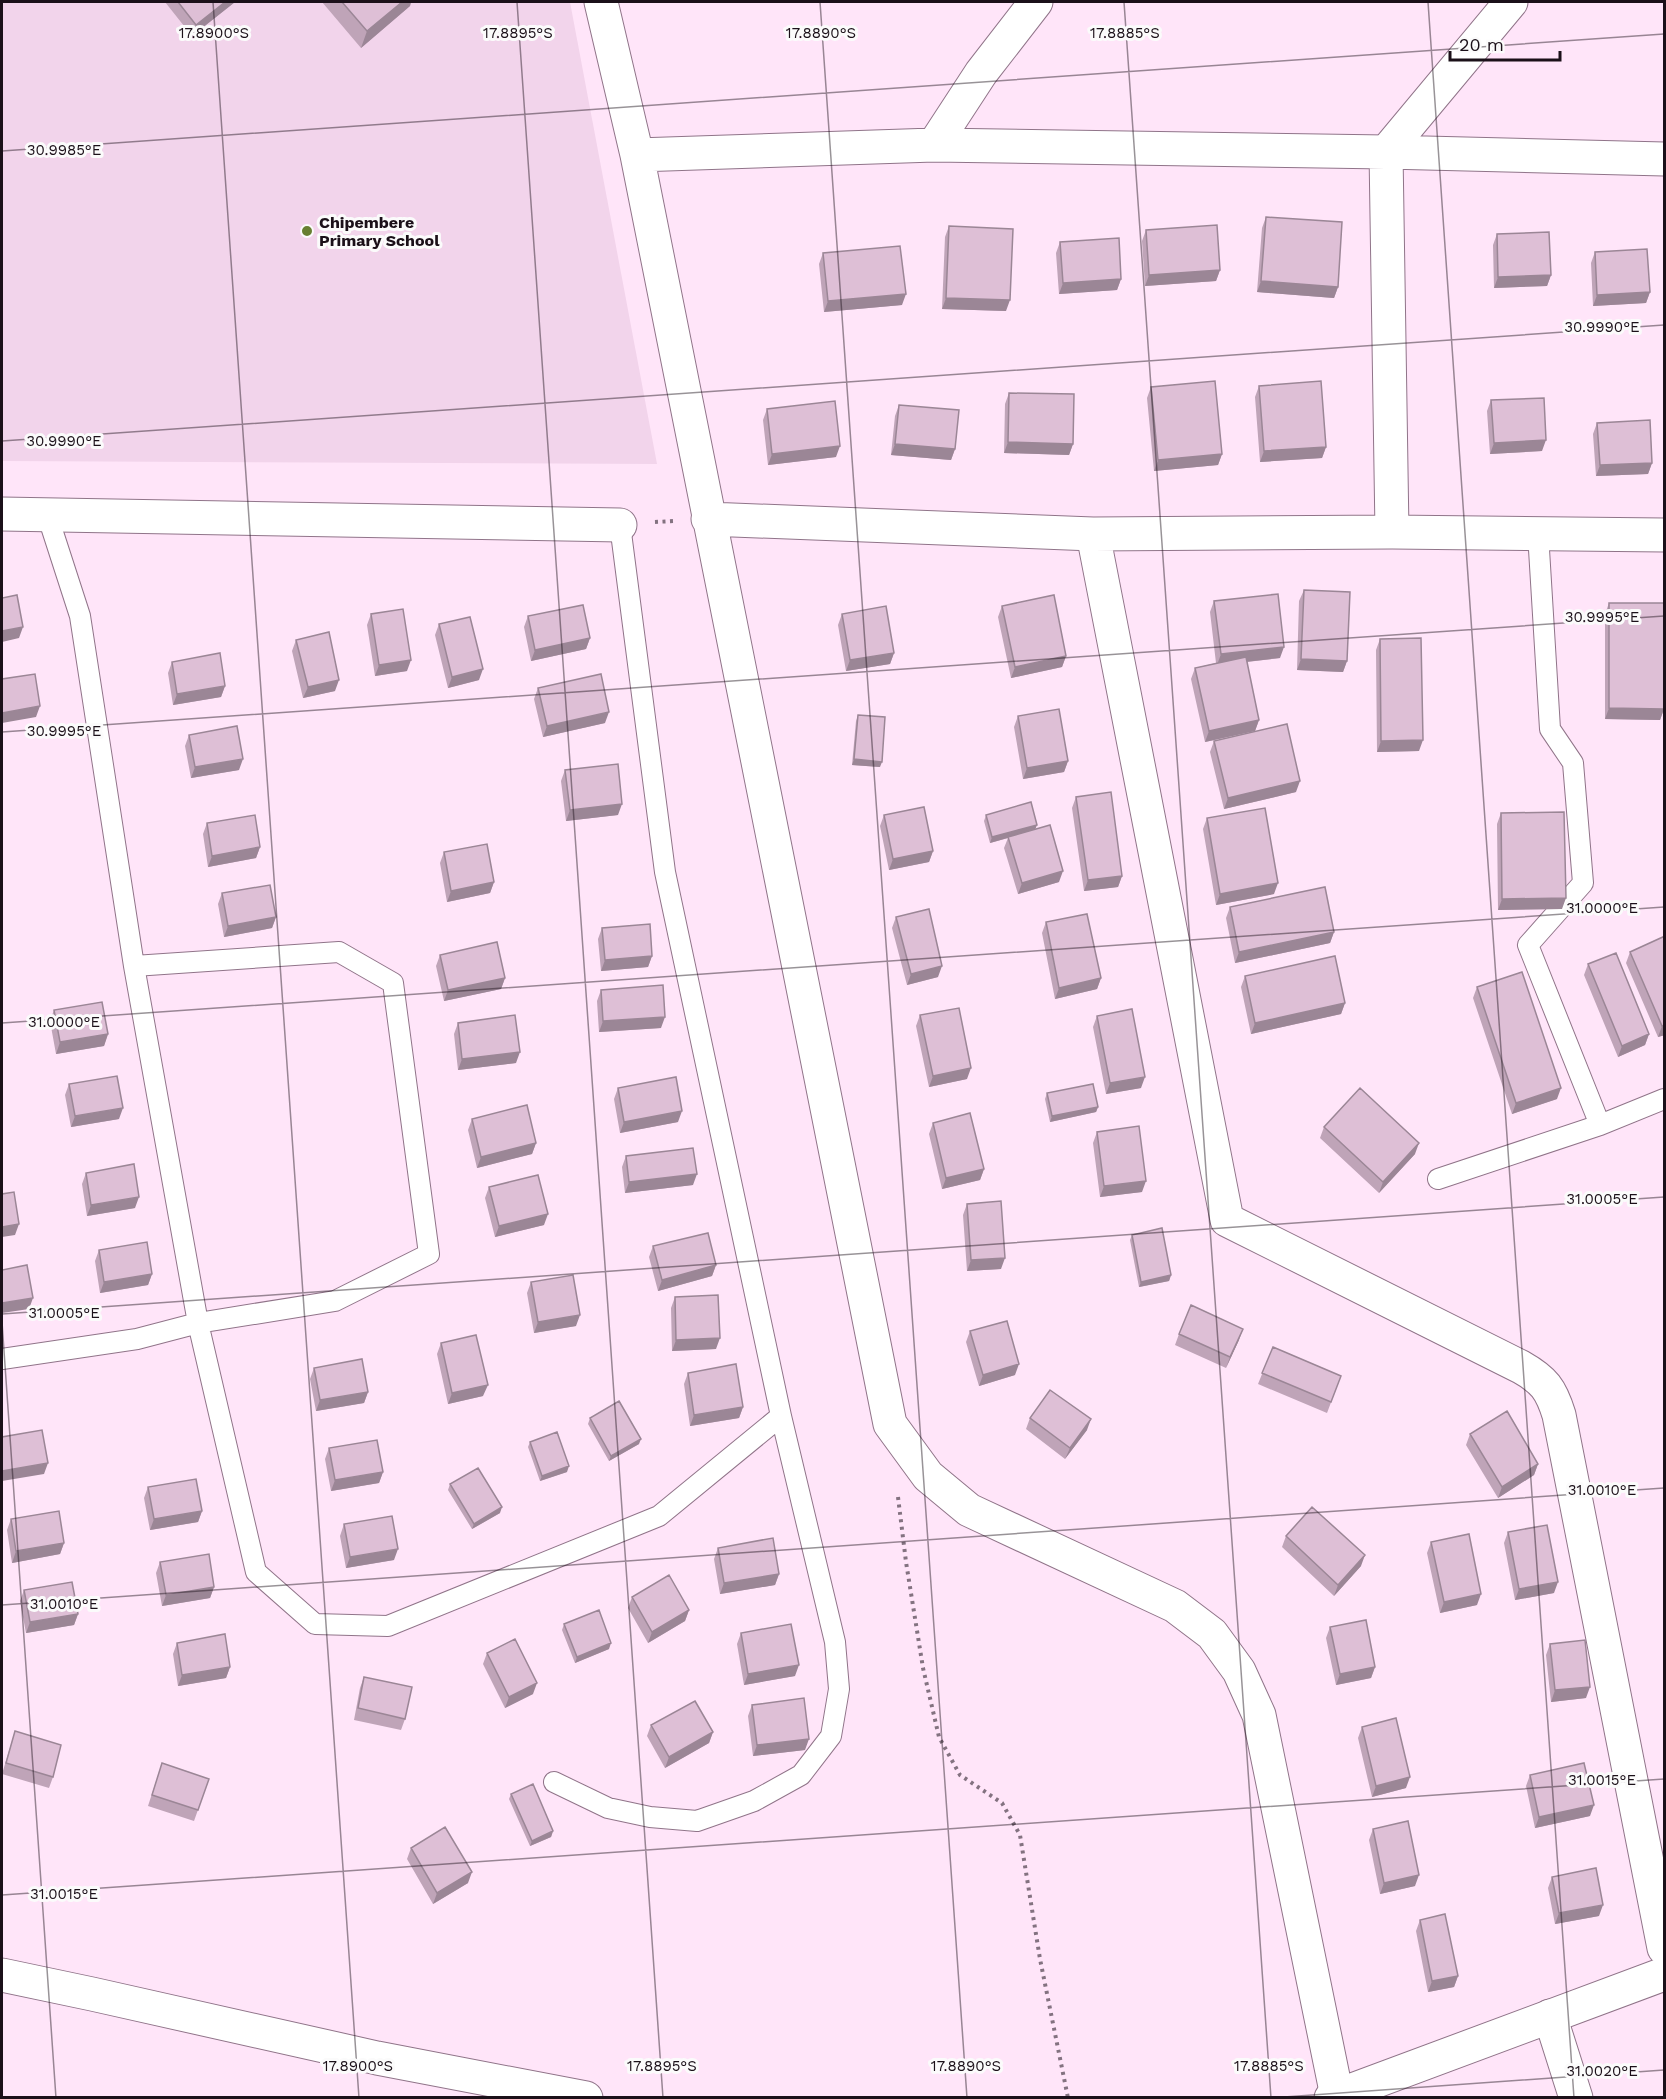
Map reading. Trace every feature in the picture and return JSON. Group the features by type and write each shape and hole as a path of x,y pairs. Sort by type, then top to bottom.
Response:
{"street":[{"path":"601,2 637,155 890,1424 928,1476 969,1510 1175,1606 1212,1634 1239,1671 1259,1715 1334,2097 1665,1974"},
{"path":"934,145 981,73 1036,2"},
{"path":"1392,532 1386,152 1511,2"},
{"path":"637,155 934,145 1665,159"},
{"path":"2,514 620,525"},
{"path":"708,519 1093,534 1392,532 1665,535"},
{"path":"1093,534 1227,1220 1521,1367 1540,1378 1552,1395 1561,1426 1665,1948"},
{"path":"2,1976 377,2058 586,2097"},
{"path":"1550,2016 1576,2097"}],"lane":[{"path":"47,514 80,616 134,966 198,1323 256,1572 315,1624 388,1626 659,1516 781,1416"},
{"path":"554,1782 608,1808 650,1817 697,1821 754,1801 801,1775 831,1736 839,1689 835,1642 781,1416 666,872 620,525"},
{"path":"1538,533 1550,729 1573,763 1583,883 1528,945 1600,1125"},
{"path":"2,1359 137,1339 198,1323 335,1301 429,1254 393,983 339,952 134,966"},
{"path":"1438,1179 1600,1125 1665,1099"}],"path":[{"path":"620,525 708,519"},
{"path":"898,1493 906,1562 923,1668 939,1737 960,1775 1002,1803 1020,1835 1040,1959 1068,2097"}],"shaded area":[{"name":"Chipembere Primary School","path":"2,2 570,2 657,464 2,461"}],"building":[{"path":"178,2 225,2 196,25"},
{"path":"342,2 402,2 367,31"},
{"path":"1266,217 1342,222 1338,287 1261,281"},
{"path":"1217,225 1220,270 1149,275 1146,230"},
{"path":"949,226 1013,229 1010,300 946,298"},
{"path":"1549,232 1551,275 1498,277 1497,234"},
{"path":"1119,238 1121,279 1063,283 1060,242"},
{"path":"900,246 906,294 828,301 823,253"},
{"path":"1647,249 1650,292 1597,295 1595,252"},
{"path":"1215,381 1222,454 1158,460 1151,387"},
{"path":"1321,381 1326,447 1264,451 1259,386"},
{"path":"1009,393 1074,394 1073,444 1008,442"},
{"path":"1544,398 1546,440 1494,443 1491,400"},
{"path":"835,401 840,446 772,454 767,409"},
{"path":"899,405 959,410 955,449 895,444"},
{"path":"1650,420 1652,463 1600,465 1597,423"},
{"path":"1304,590 1350,592 1347,661 1301,659"},
{"path":"1278,594 1284,647 1221,654 1214,601"},
{"path":"17,595 23,627 2,631 2,598"},
{"path":"1054,595 1066,656 1015,667 1002,606"},
{"path":"1609,603 1665,603 1664,709 1609,708"},
{"path":"583,605 590,638 535,650 528,616"},
{"path":"886,606 894,653 850,660 842,614"},
{"path":"403,609 411,660 379,665 371,614"},
{"path":"470,617 483,669 452,677 439,624"},
{"path":"329,632 339,680 308,687 296,640"},
{"path":"1421,638 1423,740 1381,741 1380,639"},
{"path":"220,653 225,686 177,694 172,662"},
{"path":"1246,657 1259,720 1209,731 1195,668"},
{"path":"35,674 40,706 2,713 2,679"},
{"path":"601,674 609,712 547,726 538,688"},
{"path":"1059,709 1068,761 1027,768 1018,716"},
{"path":"858,715 885,717 882,762 854,759"},
{"path":"1287,724 1300,781 1228,798 1214,741"},
{"path":"237,726 243,759 195,767 189,735"},
{"path":"618,764 622,804 570,810 565,770"},
{"path":"1111,792 1122,876 1088,880 1076,797"},
{"path":"1031,802 1037,825 992,837 986,815"},
{"path":"924,807 933,851 893,859 884,815"},
{"path":"1265,808 1278,883 1220,894 1207,818"},
{"path":"1564,812 1566,898 1502,899 1501,813"},
{"path":"255,815 260,847 212,856 207,823"},
{"path":"1050,825 1063,871 1022,883 1008,837"},
{"path":"487,844 494,882 451,891 444,852"},
{"path":"270,885 276,917 228,926 222,893"},
{"path":"1325,887 1334,932 1239,952 1230,907"},
{"path":"929,909 942,966 911,974 896,917"},
{"path":"1087,914 1101,978 1059,988 1046,922"},
{"path":"650,924 652,956 605,960 602,928"},
{"path":"1665,936 1665,1025 1662,1026 1630,952"},
{"path":"497,942 505,978 448,990 440,955"},
{"path":"1616,953 1649,1034 1622,1046 1588,964"},
{"path":"1335,956 1345,1003 1255,1023 1245,976"},
{"path":"1522,972 1561,1088 1516,1103 1477,987"},
{"path":"663,985 665,1017 603,1021 601,990"},
{"path":"102,1002 108,1034 60,1042 54,1010"},
{"path":"959,1008 971,1068 933,1076 920,1015"},
{"path":"1132,1009 1145,1077 1110,1083 1097,1016"},
{"path":"515,1015 520,1052 462,1059 458,1023"},
{"path":"117,1076 123,1108 75,1116 69,1084"},
{"path":"676,1077 682,1111 624,1122 618,1088"},
{"path":"1093,1084 1098,1107 1052,1116 1047,1093"},
{"path":"1360,1088 1419,1143 1383,1182 1324,1127"},
{"path":"527,1105 536,1143 481,1157 472,1119"},
{"path":"970,1113 984,1169 946,1178 933,1123"},
{"path":"1139,1126 1146,1181 1104,1186 1097,1132"},
{"path":"693,1148 697,1174 629,1182 626,1156"},
{"path":"134,1164 139,1197 91,1205 86,1173"},
{"path":"538,1175 548,1214 499,1226 489,1187"},
{"path":"14,1192 19,1224 2,1227 2,1194"},
{"path":"1001,1201 1005,1258 971,1260 967,1204"},
{"path":"1162,1228 1171,1275 1141,1282 1132,1235"},
{"path":"708,1233 716,1265 662,1280 653,1246"},
{"path":"147,1242 152,1274 104,1282 99,1250"},
{"path":"27,1265 33,1298 2,1303 2,1270"},
{"path":"573,1275 580,1315 538,1322 531,1282"},
{"path":"718,1295 720,1338 676,1340 675,1297"},
{"path":"1191,1305 1243,1329 1230,1357 1179,1334"},
{"path":"1007,1321 1019,1364 983,1375 970,1331"},
{"path":"476,1335 488,1385 452,1393 441,1343"},
{"path":"1273,1347 1341,1376 1331,1402 1262,1373"},
{"path":"362,1359 368,1392 320,1400 314,1368"},
{"path":"736,1364 743,1407 694,1415 688,1373"},
{"path":"1050,1390 1091,1419 1070,1448 1030,1418"},
{"path":"619,1401 641,1439 611,1456 590,1418"},
{"path":"1507,1411 1538,1464 1502,1487 1470,1434"},
{"path":"42,1430 48,1463 2,1471 2,1437"},
{"path":"557,1432 569,1466 542,1476 530,1442"},
{"path":"377,1440 383,1472 335,1480 329,1448"},
{"path":"478,1468 502,1507 474,1524 450,1484"},
{"path":"196,1479 202,1511 154,1519 148,1487"},
{"path":"1312,1507 1365,1555 1338,1585 1286,1536"},
{"path":"59,1511 64,1543 16,1551 11,1519"},
{"path":"392,1516 398,1549 350,1557 344,1524"},
{"path":"1547,1525 1558,1582 1519,1589 1508,1532"},
{"path":"1469,1534 1481,1594 1444,1602 1431,1542"},
{"path":"773,1538 779,1574 724,1583 718,1548"},
{"path":"209,1554 214,1587 166,1595 160,1562"},
{"path":"669,1575 689,1610 652,1632 632,1597"},
{"path":"72,1582 78,1614 30,1622 24,1590"},
{"path":"599,1610 611,1643 577,1657 564,1624"},
{"path":"1366,1620 1375,1667 1340,1674 1330,1627"},
{"path":"791,1624 799,1665 748,1674 741,1633"},
{"path":"225,1634 230,1667 182,1675 177,1643"},
{"path":"515,1639 537,1683 509,1697 487,1653"},
{"path":"1585,1640 1590,1687 1555,1690 1550,1644"},
{"path":"364,1677 412,1687 405,1719 358,1708"},
{"path":"804,1698 809,1739 757,1745 752,1705"},
{"path":"695,1701 713,1732 669,1757 651,1725"},
{"path":"1396,1718 1410,1777 1376,1786 1362,1727"},
{"path":"15,1731 61,1745 53,1777 6,1763"},
{"path":"162,1763 209,1779 198,1810 152,1795"},
{"path":"1584,1763 1594,1805 1539,1817 1530,1775"},
{"path":"533,1784 553,1831 532,1841 511,1794"},
{"path":"1408,1821 1419,1875 1384,1883 1373,1829"},
{"path":"445,1827 472,1872 437,1893 411,1848"},
{"path":"1596,1868 1603,1905 1559,1913 1552,1877"},
{"path":"1445,1914 1458,1976 1432,1981 1420,1920"}],"place":[{"name":"Chipembere Primary School","path":"307,231"}]}
